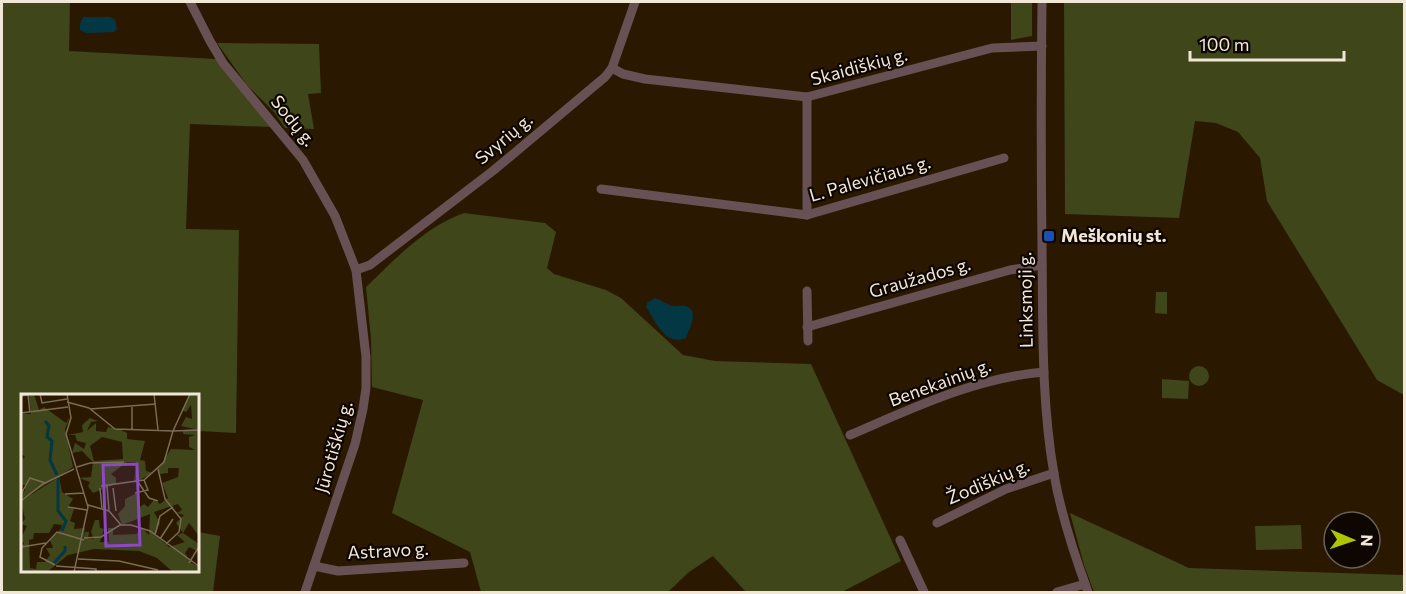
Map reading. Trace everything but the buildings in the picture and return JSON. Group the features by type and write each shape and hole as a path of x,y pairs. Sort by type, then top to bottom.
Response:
{"street":[{"name":"Sodų g.","path":"190,2 223,63 303,160 335,216 356,270"},
{"name":"Svyrių g.","path":"356,270 370,265 494,170 597,83 612,68 635,2"},
{"name":"Linksmoji g.","path":"1042,2 1042,265 1047,417 1054,473 1069,539 1086,588"},
{"name":"Skaidiškių g.","path":"612,68 623,74 645,80 807,97 992,48 1042,46"},
{"path":"807,97 807,215"},
{"name":"L. Palevičiaus g.","path":"601,189 807,215 1004,158"},
{"name":"Graužados g.","path":"807,327 1010,270 1042,265"},
{"name":"Jūrotiškių g.","path":"305,592 355,444 363,409 366,357 356,270"},
{"path":"807,291 808,341"},
{"name":"Benekainių g.","path":"850,435 927,402 985,381 1044,372"},
{"name":"Žodiškių g.","path":"936,523 1006,489 1054,473"},
{"path":"900,540 924,592"},
{"name":"Astravo g.","path":"314,566 338,571 464,563"},
{"path":"1057,592 1086,588"}],"green space":[{"path":"2,2 70,2 69,51 216,59 271,127 190,124 186,229 239,230 236,433 200,431 200,394 21,394 21,573 200,573 200,532 220,536 213,592 2,592"},
{"path":"1011,2 1032,2 1032,36 1011,40"},
{"path":"1064,2 1404,2 1404,395 1377,380 1267,201 1260,158 1238,132 1216,123 1195,121 1179,218 1065,214"},
{"path":"217,43 319,44 321,93 308,94 314,129 285,128 274,112 247,85"},
{"path":"464,213 545,223 556,232 547,268 554,274 606,290 621,298 683,355 715,361 811,364 901,561 842,592 746,592 713,556 689,572 668,592 481,592 470,552 392,513 423,400 372,387 371,339 366,287 424,235"},
{"path":"1156,292 1167,292 1167,314 1155,313"},
{"path":"1199,366 1206,369 1209,376 1206,383 1199,386 1192,383 1189,376 1192,369"},
{"path":"1162,379 1189,381 1188,399 1162,398"},
{"path":"1070,513 1189,568 1404,575 1404,592 1094,592"},
{"path":"1301,525 1302,549 1256,550 1255,526"}],"water":[{"path":"83,17 110,17 115,20 117,29 114,32 86,33 80,30"},
{"path":"655,298 671,305 688,307 691,310 693,317 686,338 672,339 662,331 646,307 647,303"}],"place":[{"name":"Meškonių st.","path":"1049,236"}]}
